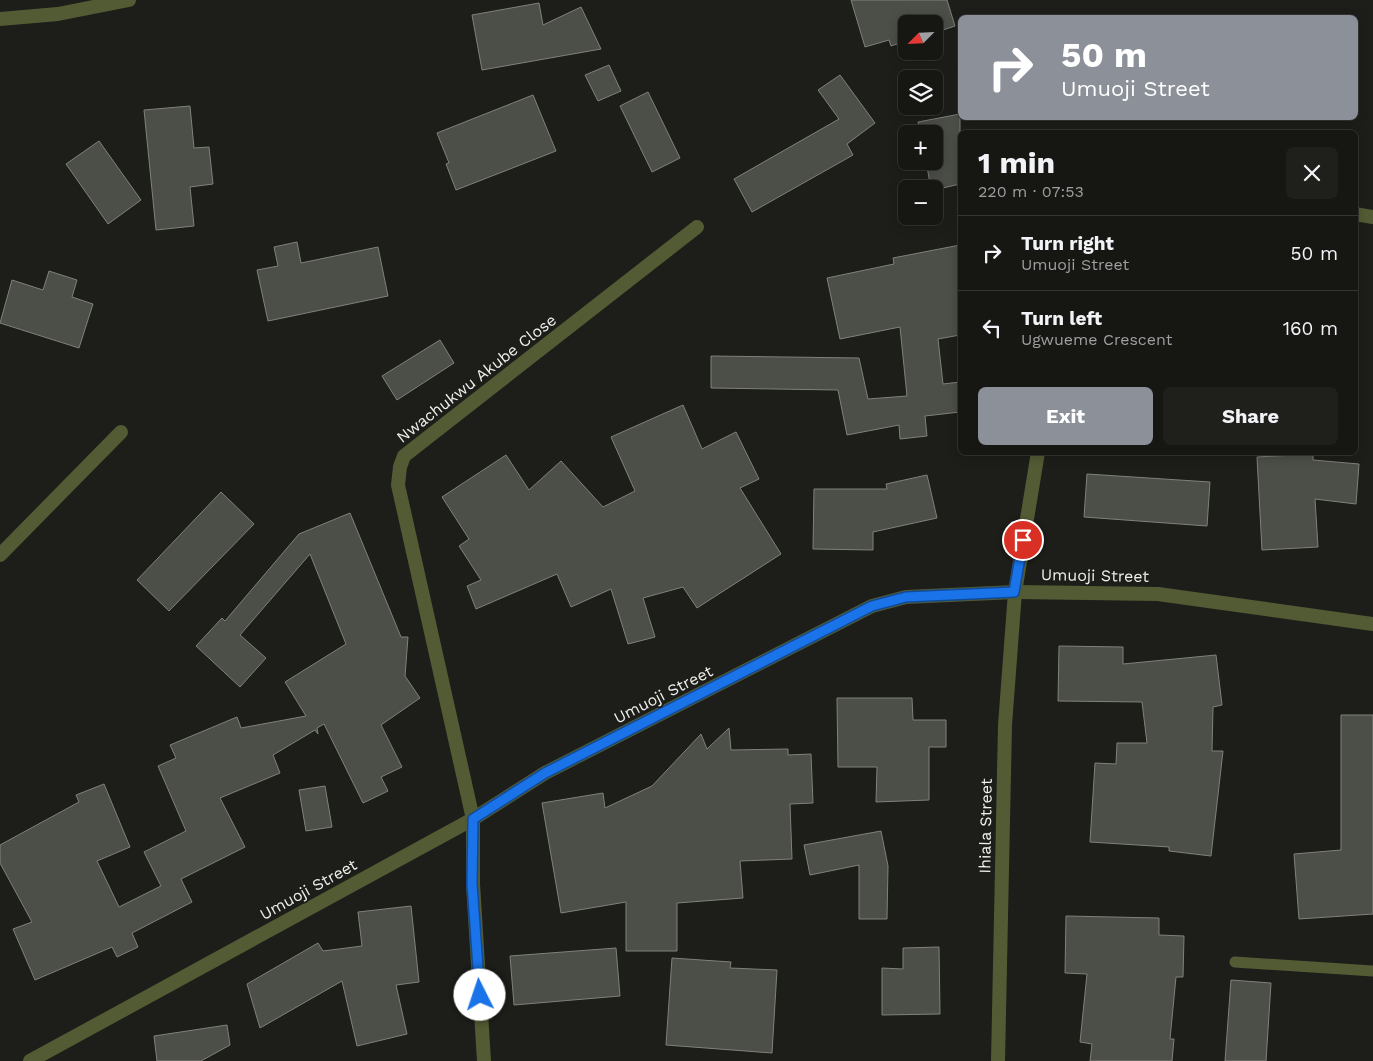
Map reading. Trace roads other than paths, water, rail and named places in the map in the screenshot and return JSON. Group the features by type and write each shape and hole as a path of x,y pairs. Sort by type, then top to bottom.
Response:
{"street":[{"path":"0,19 58,14 129,0"},
{"path":"1358,214 1373,217"},
{"name":"Nwachukwu Akube Close","path":"484,1061 472,884 473,819 398,485 400,467 404,456 697,227"},
{"path":"0,555 121,432"},
{"name":"Ihiala Street","path":"998,1061 1005,725 1014,592 1037,455"},
{"name":"Umuoji Street","path":"30,1061 473,819 545,773 872,606 906,597 1014,592 1158,594 1373,624"}],"lane":[{"path":"1235,962 1373,971"}]}
